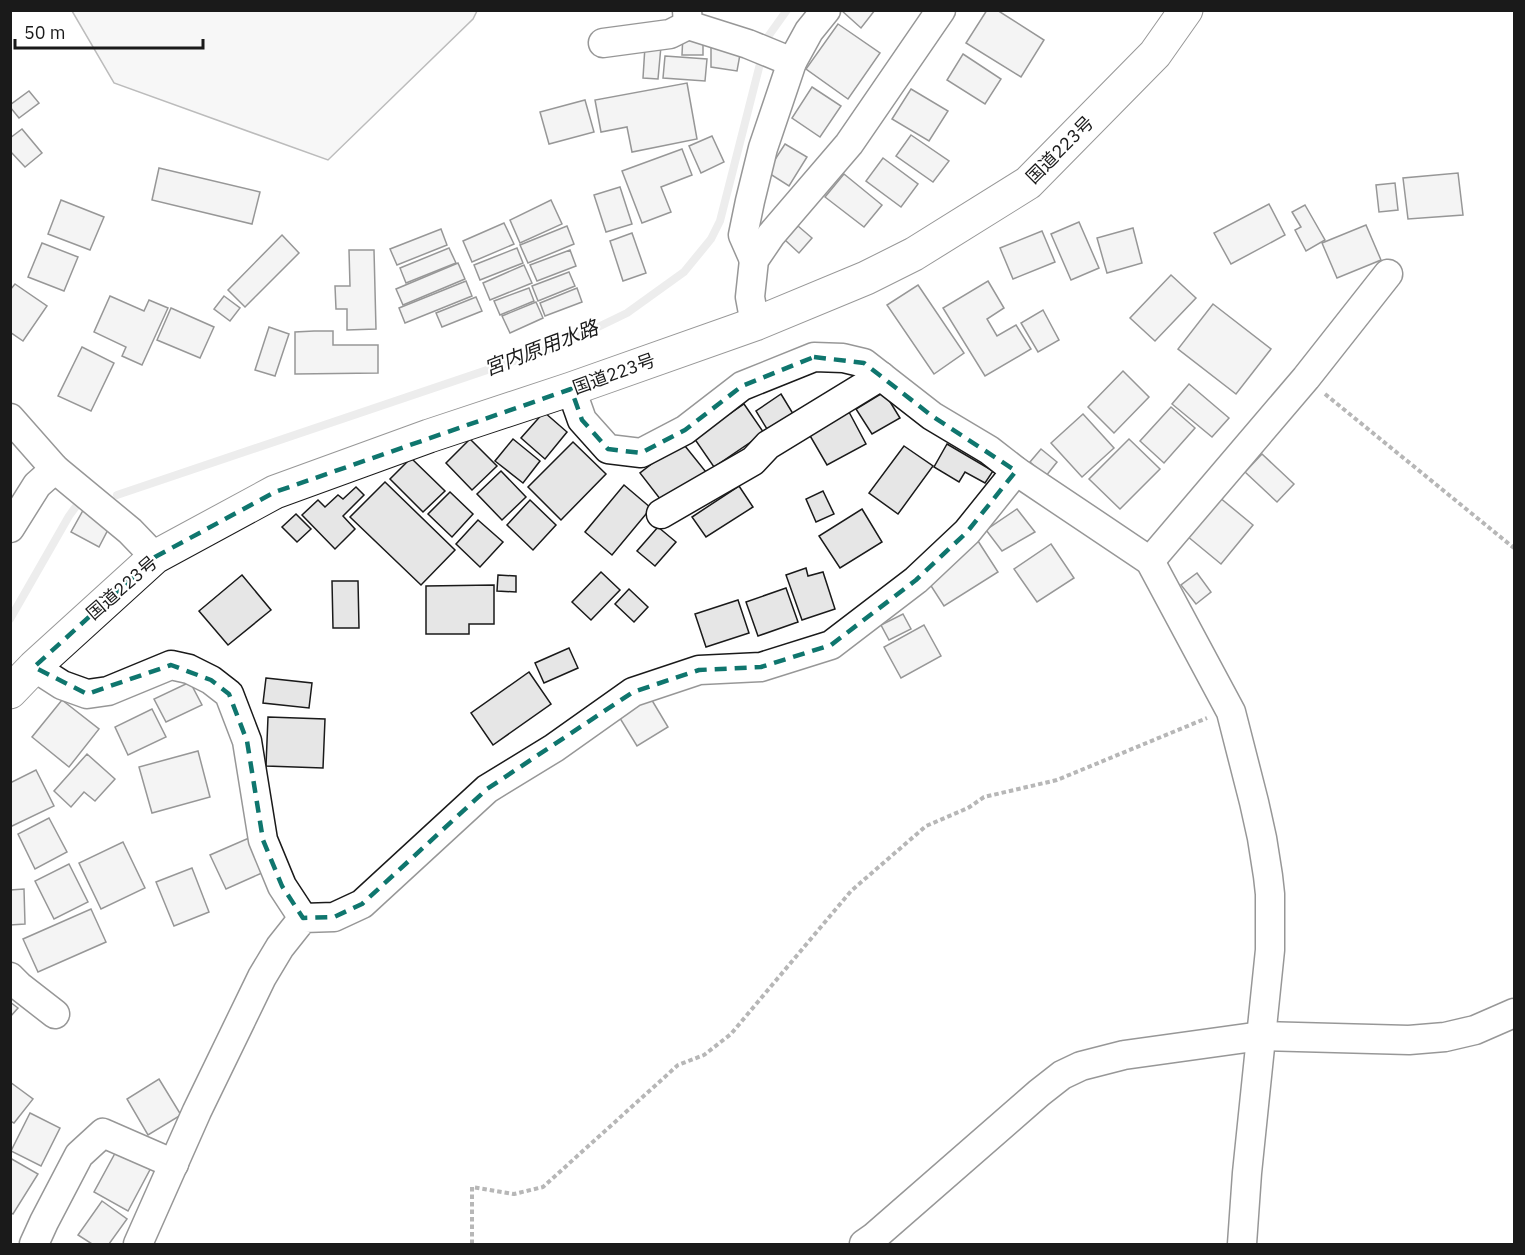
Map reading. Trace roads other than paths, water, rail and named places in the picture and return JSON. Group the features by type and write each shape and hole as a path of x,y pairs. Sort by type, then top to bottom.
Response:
{"highway":[{"name":"国道223号","path":"10,692 34,667 155,557 274,492 755,324 866,278 915,254 1028,183 1155,54 1186,10"}],"street":[{"path":"754,260 743,235 763,148 787,60 826,10"},
{"path":"755,324 750,297 754,260 771,235 849,144 941,10"},
{"path":"603,43 670,34 688,18 787,60"},
{"path":"1150,561 1306,378 1388,274"},
{"path":"571,389 582,420 608,449 641,453 685,430 742,386 814,357 843,358 864,363 932,416 989,450 1016,471 1150,561 1230,712 1262,838 1270,894 1270,950 1246,1173 1242,1245"},
{"path":"662,514 753,462 768,445 881,376"},
{"path":"10,418 55,469 130,531 155,557"},
{"path":"10,528 37,485 55,469"},
{"path":"138,1245 197,1110 262,977 280,947 303,918 334,917 362,904 487,789 554,748 633,692 699,670 760,667 831,645 916,580 967,532 1016,471"},
{"path":"34,667 62,685 87,694 108,691 171,665 189,669 212,680 229,694 247,741 263,840 282,886 303,918"},
{"path":"10,977 55,1014"},
{"path":"864,1245 1039,1093 1062,1075 1081,1066 1124,1055 1261,1036 1409,1040 1445,1037 1475,1030 1515,1012"},
{"path":"34,1245 79,1155 103,1133 174,1164"}],"waterway":[{"name":"宮内原用水路","path":"765,44 787,10"},
{"name":"宮内原用水路","path":"117,495 561,345 627,313 684,272 711,239 720,221 762,56"},
{"name":"宮内原用水路","path":"10,619 77,505"}]}
